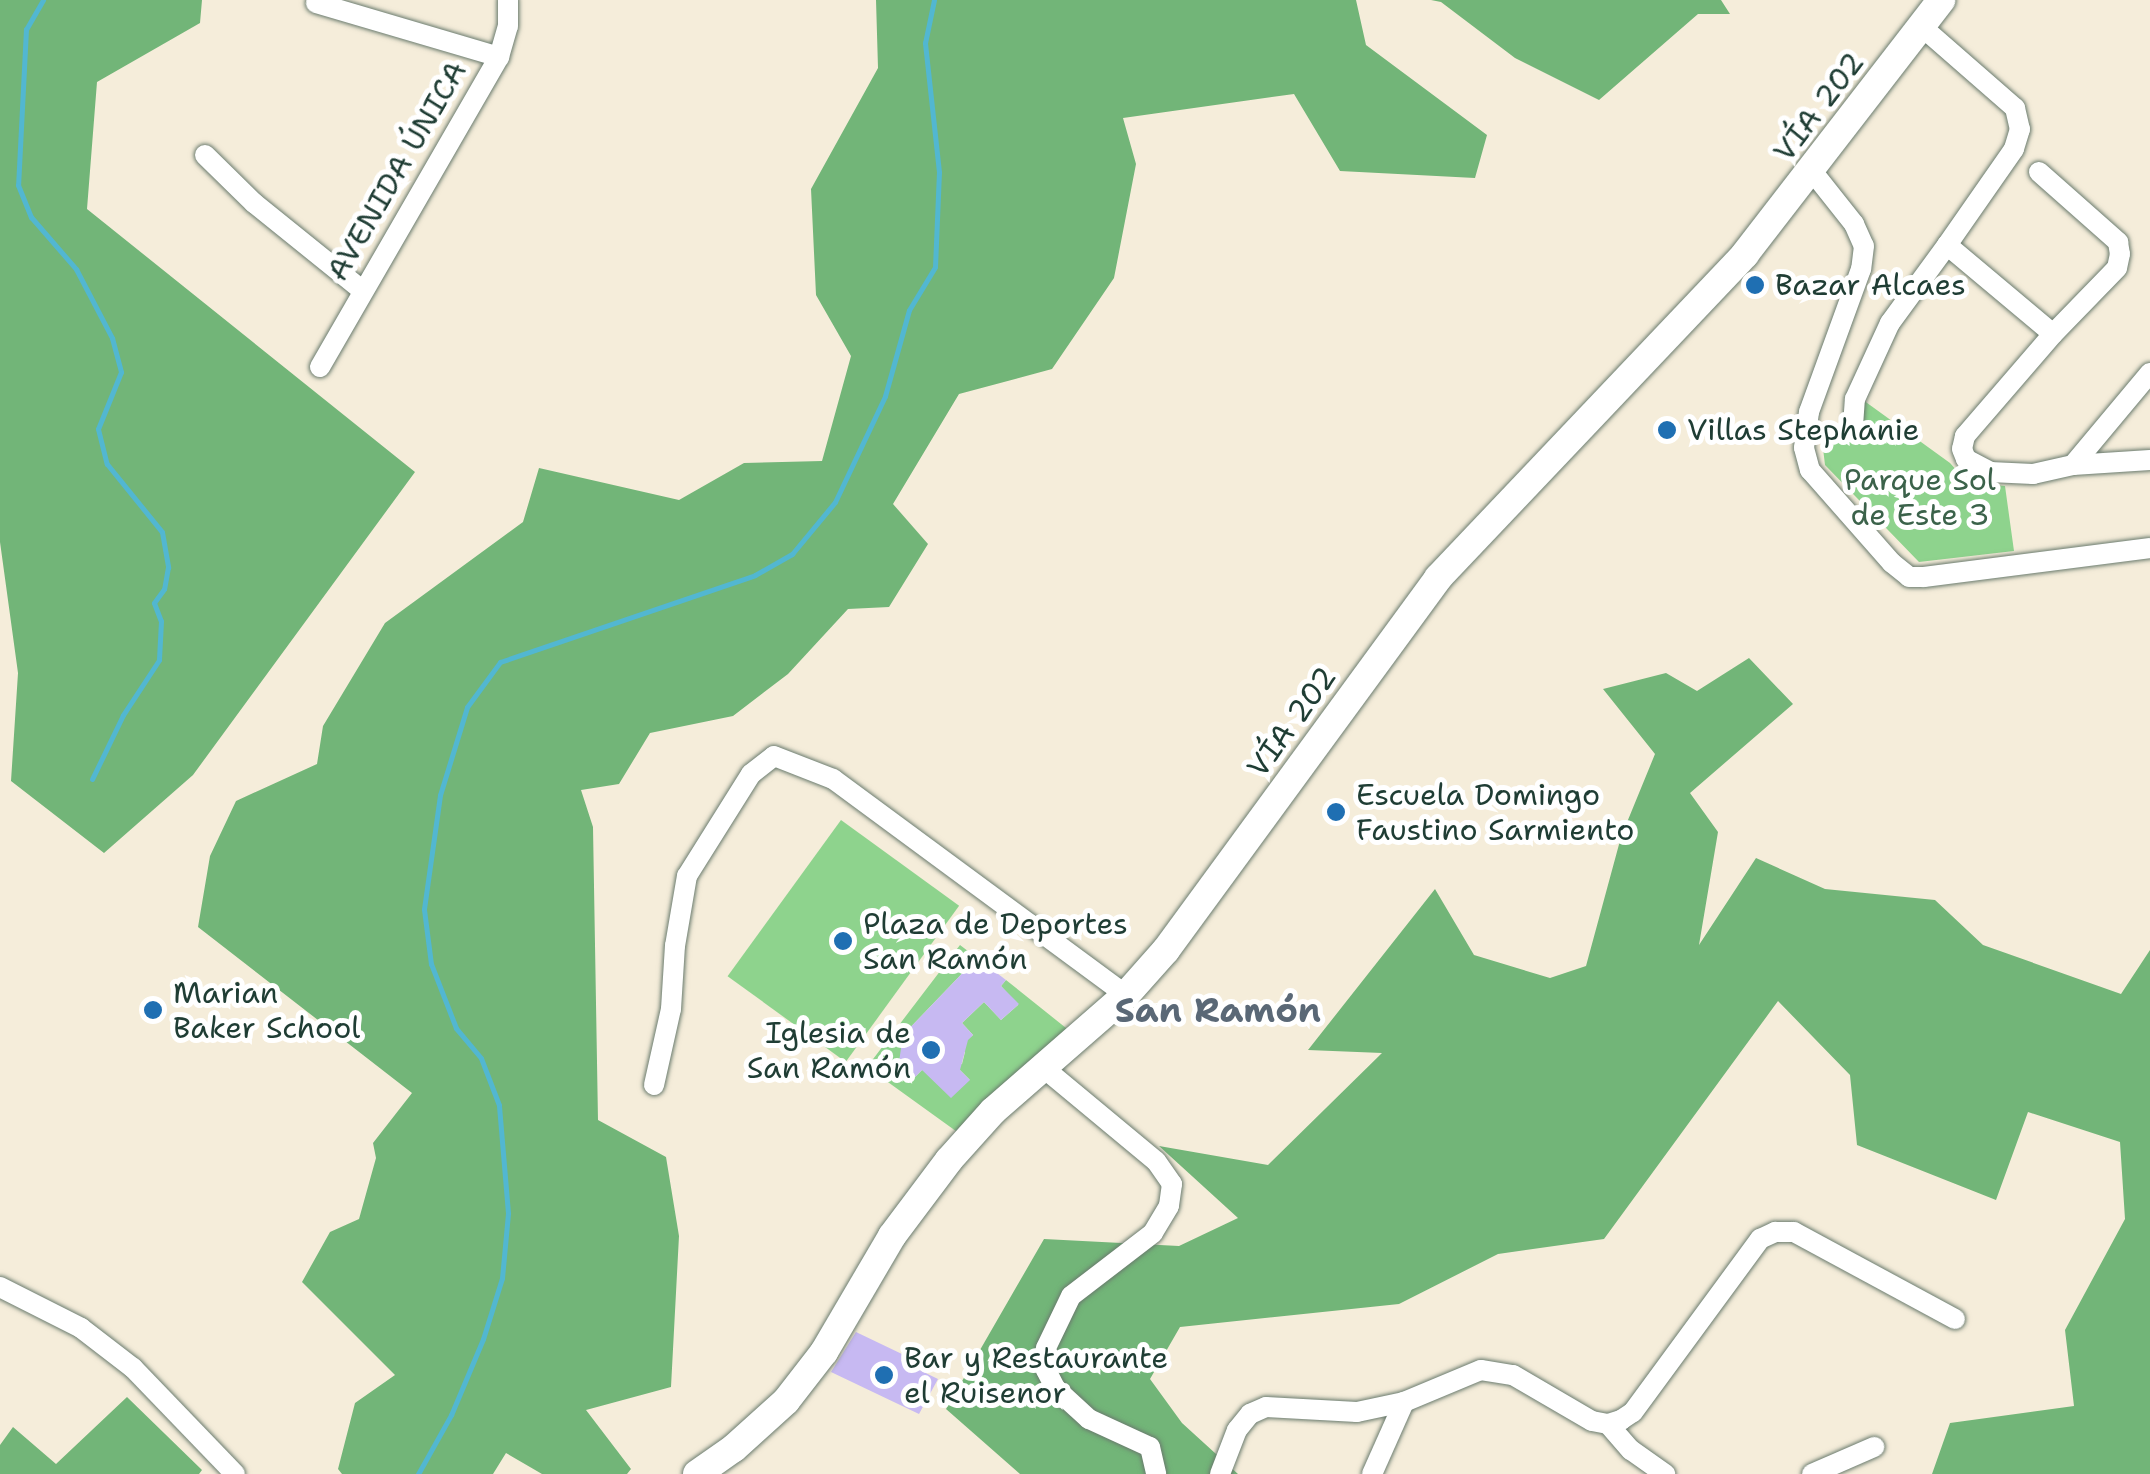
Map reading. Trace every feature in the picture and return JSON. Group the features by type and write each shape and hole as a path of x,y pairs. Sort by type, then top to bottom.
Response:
{"main road":[{"name":"VÍA 202","path":"697,1474 734,1448 786,1401 824,1352 892,1236 949,1160 993,1111 1046,1069 1126,995 1166,950 1438,578 1745,254 1941,0"}],"street":[{"name":"AVENIDA ÚNICA","path":"320,367 499,57 508,26 508,0"},
{"path":"316,4 499,57"},
{"path":"1852,426 1855,399 1890,323 2014,149 2020,129 2015,108 1922,26"},
{"path":"204,155 254,203 362,290"},
{"path":"1812,172 1854,224 1864,246 1861,269 1809,412 1804,448 1810,470 1880,550 1909,577 2150,548"},
{"path":"2039,172 2118,242 2117,268 2053,334 1965,436 1962,449 1975,467 1990,472 2033,474 2073,465 2150,460"},
{"path":"1947,246 2053,334"},
{"path":"2073,465 2150,373"},
{"path":"654,1085 671,1010 675,946 687,876 751,774 774,756 832,779 1126,995"},
{"path":"1046,1069 1156,1161 1172,1184 1169,1206 1153,1233 1072,1296 1046,1348 1046,1370 1054,1388 1089,1419 1150,1446 1156,1474"},
{"path":"1220,1474 1237,1430 1250,1414 1266,1407 1358,1412 1404,1402 1481,1370 1513,1375 1592,1421 1608,1424 1632,1412 1760,1240 1774,1232 1794,1232 1956,1318"},
{"path":"0,1288 81,1328 132,1368 234,1474"},
{"path":"1372,1474 1404,1402"},
{"path":"1608,1424 1631,1450 1665,1474"},
{"path":"1812,1474 1874,1447"}],"green space":[{"path":"0,0 202,0 200,23 97,82 87,209 415,472 193,775 104,853 11,781 18,673 0,542"},
{"path":"876,0 1356,0 1366,45 1487,135 1475,178 1340,171 1294,94 1123,118 1136,164 1114,278 1052,369 959,394 893,504 928,544 889,607 848,609 788,674 733,716 650,733 619,784 581,790 593,827 598,1120 666,1157 679,1236 671,1387 586,1410 631,1469 627,1474 542,1474 506,1453 493,1474 342,1474 338,1469 355,1403 395,1375 302,1282 330,1232 359,1219 376,1158 373,1143 412,1093 198,927 210,856 236,801 317,764 323,726 385,623 523,522 539,468 679,500 744,463 822,461 851,356 816,295 811,189 878,68"},
{"path":"1431,0 1721,0 1730,14 1698,14 1599,100 1515,58 1441,2"},
{"name":"Parque Sol de Este 3","path":"1863,400 1950,463 1967,482 2005,486 2014,551 1919,562 1825,465 1822,440 1828,424 1856,434"},
{"path":"1749,658 1793,704 1690,793 1718,832 1699,945 1756,858 1825,889 1935,900 1983,945 2121,994 2150,950 2150,1474 1932,1474 1950,1423 2074,1406 2065,1330 2125,1219 2120,1142 2028,1112 1996,1200 1857,1145 1850,1075 1778,1001 1604,1239 1498,1254 1399,1304 1180,1327 1150,1379 1182,1423 1238,1474 1020,1474 946,1409 1044,1239 1179,1246 1238,1218 1159,1146 1268,1165 1382,1053 1308,1050 1435,889 1474,955 1550,978 1586,966 1621,837 1655,754 1603,689 1666,673 1697,691"},
{"name":"Plaza de Deportes San Ramón","path":"841,820 959,906 846,1062 728,976"},
{"path":"960,945 977,958 903,1035 900,1062 915,1077 922,1070 970,1080 955,1065 962,1064 965,1052 958,1048 973,1035 962,1023 984,1002 1001,1020 1018,1005 1001,986 1006,980 1071,1032 960,1134 867,1067"},
{"path":"127,1397 202,1470 199,1474 0,1474 0,1445 13,1427 56,1464"}],"building":[{"path":"977,958 1006,980 1001,986 1019,1004 1001,1020 984,1002 962,1023 973,1035 960,1070 970,1080 951,1098 922,1070 915,1077 899,1062 903,1035"},
{"name":"Bar y Restaurante el Ruisenor","path":"856,1332 904,1355 901,1361 938,1379 919,1414 831,1372"}],"waterway":[{"path":"43,0 26,29 18,185 31,217 76,269 112,338 121,372 98,429 107,464 162,532 168,567 164,589 154,603 161,621 159,660 123,715 92,779"},
{"path":"418,1474 451,1415 483,1339 502,1278 508,1213 499,1105 481,1058 456,1028 431,964 424,909 440,795 467,707 500,662 755,575 792,554 835,502 885,396 909,310 935,267 939,172 925,43 934,0"}],"place":[{"name":"Bazar Alcaes","path":"1755,285"},
{"name":"Villas Stephanie","path":"1667,430"},
{"name":"Escuela Domingo Faustino Sarmiento","path":"1336,812"},
{"name":"Plaza de Deportes San Ramón","path":"843,941"},
{"name":"Marian Baker School","path":"153,1010"},
{"name":"Iglesia de San Ramón","path":"931,1050"},
{"name":"Bar y Restaurante el Ruisenor","path":"884,1375"}],"district":[{"name":"San Ramón","path":"1218,1010"}]}
